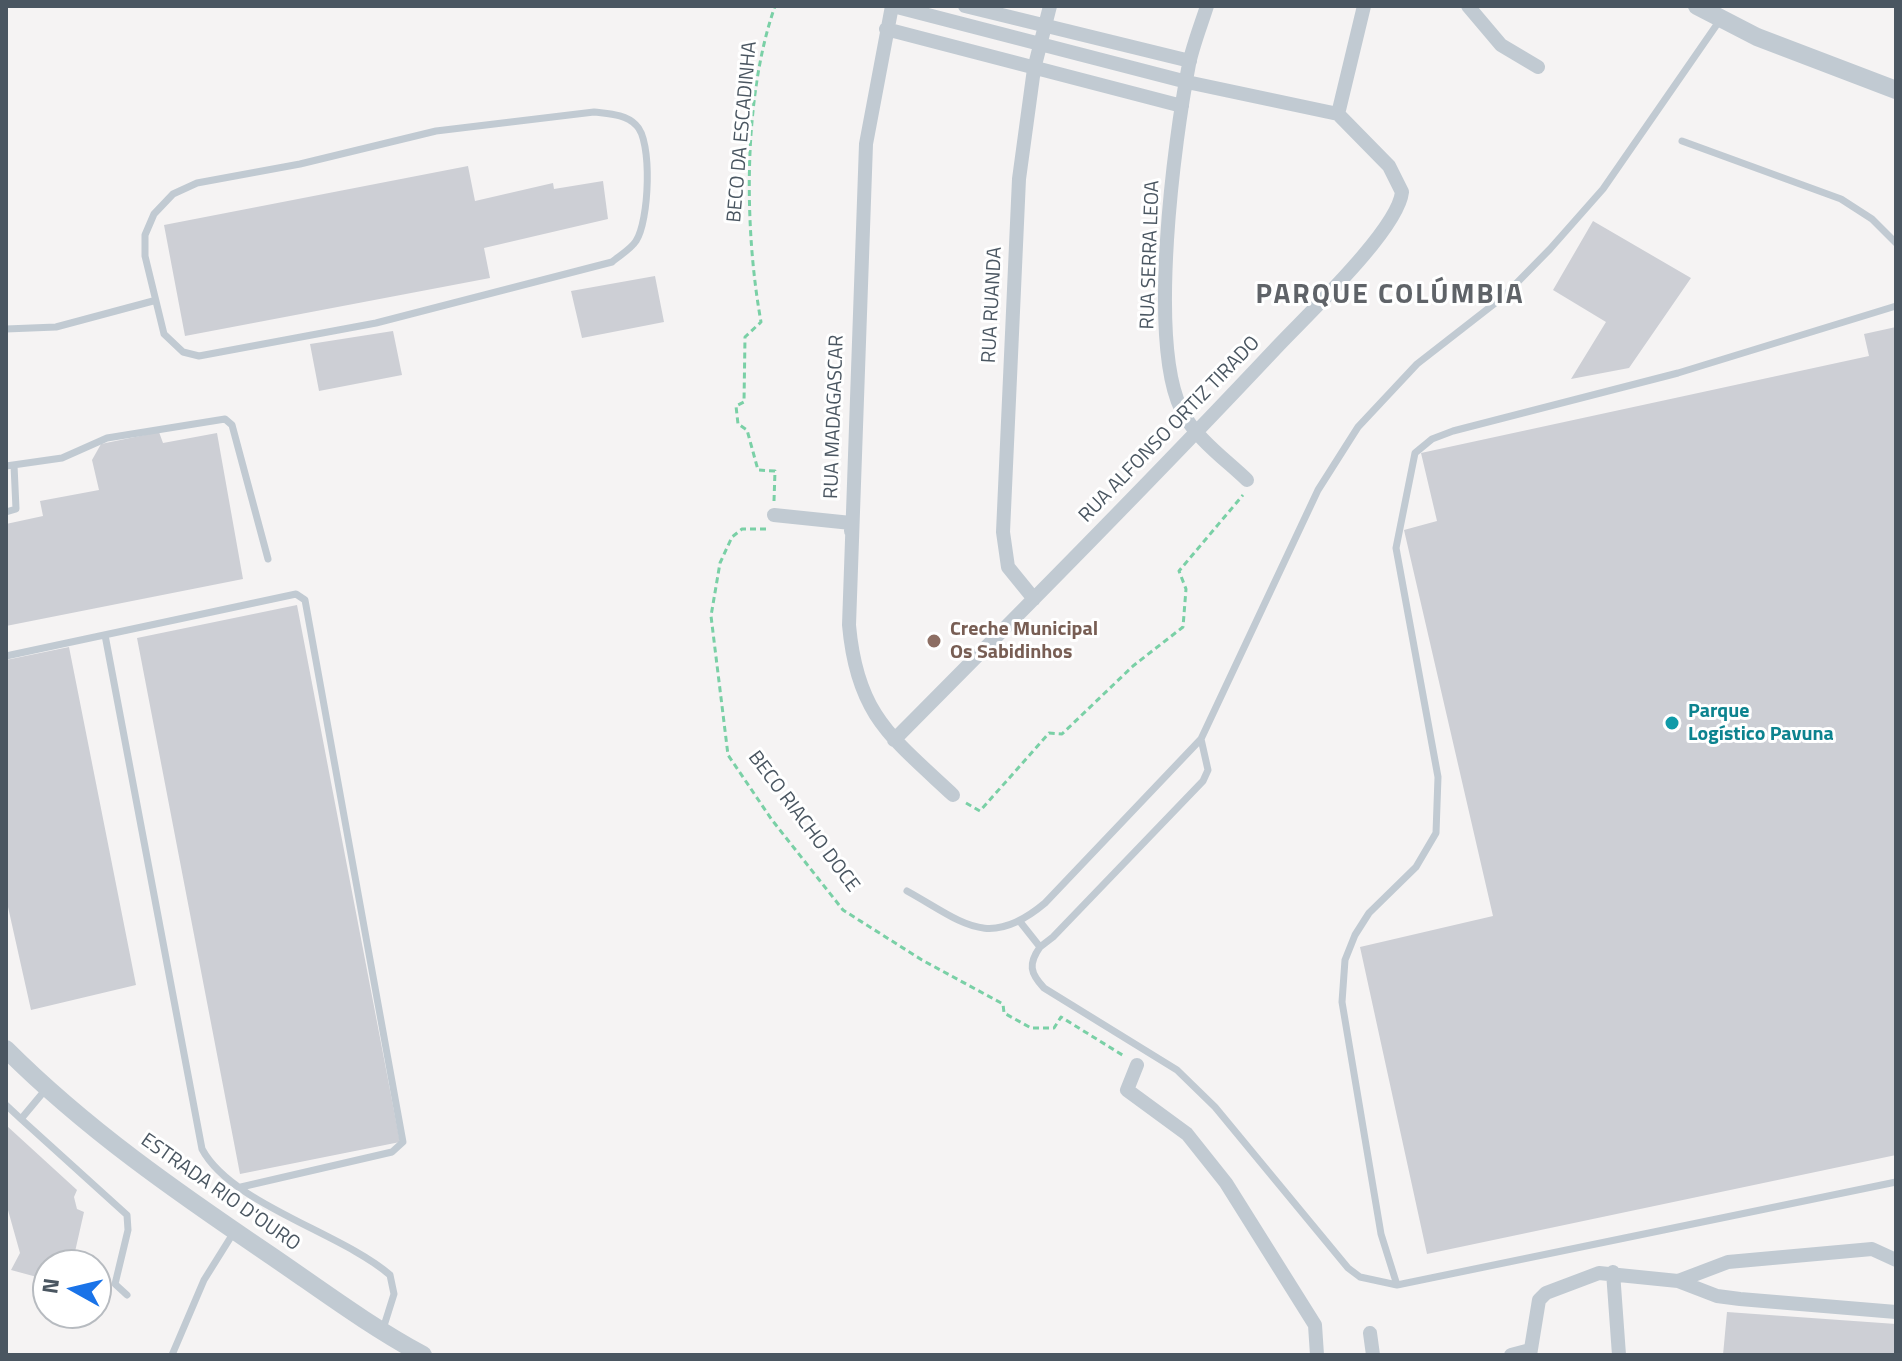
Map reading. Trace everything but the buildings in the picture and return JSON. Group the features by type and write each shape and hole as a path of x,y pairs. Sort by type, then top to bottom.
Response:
{"street":[{"path":"892,6 1187,82 1338,114 1364,6"},
{"name":"RUA MADAGASCAR","path":"892,6 866,144 849,625 856,674 871,712 894,740 953,795"},
{"path":"965,6 1190,61"},
{"name":"RUA RUANDA","path":"1034,599 1008,567 1003,532 1019,179 1034,69 1050,6"},
{"name":"RUA SERRA LEOA","path":"1207,6 1190,61 1171,206 1167,334 1169,370 1179,405 1197,431 1247,480"},
{"path":"1468,6 1501,45 1538,67"},
{"path":"1697,6 1720,20 1896,90"},
{"path":"886,29 1182,106"},
{"name":"RUA ALFONSO ORTIZ TIRADO","path":"894,740 1197,431 1348,271 1398,207 1402,192 1398,179 1338,114"},
{"path":"774,515 851,527"},
{"name":"ESTRADA RIO D'OURO","path":"6,1049 46,1089 145,1168 234,1231 423,1355"},
{"path":"1137,1065 1127,1090 1187,1134 1226,1183 1315,1325 1317,1355"},
{"path":"1678,1281 1728,1262 1872,1249 1896,1260"},
{"path":"1613,1272 1619,1355"},
{"path":"1511,1355 1530,1352 1536,1310 1546,1293 1590,1275 1613,1272 1678,1281 1717,1296 1896,1312"},
{"path":"1370,1333 1373,1355"}],"lane":[{"path":"907,891 984,929 1021,923 1045,903 1201,739 1318,490 1358,427 1417,364 1503,297 1550,249 1603,189 1720,20"},
{"path":"594,112 619,115 635,123 645,135 647,181 644,220 636,241 612,262 376,323 199,356 183,352 170,343 153,301 145,256 145,235 154,214 173,194 197,183 300,164 436,131 594,112"},
{"path":"1682,141 1841,199 1872,219 1896,243"},
{"path":"6,329 56,327 153,301"},
{"path":"1397,1285 1381,1234 1342,1002 1345,960 1355,935 1369,913 1416,867 1436,833 1438,777 1396,548 1415,453 1432,439 1453,431 1678,373 1896,306"},
{"path":"6,512 16,509 10,466 78,454 107,438 225,419 232,425 268,559"},
{"path":"6,656 296,594 305,600 403,1142 392,1152 241,1187"},
{"path":"105,635 202,1149 216,1168 241,1187 390,1275 394,1294 383,1331"},
{"path":"1201,739 1208,770 1203,781 1040,947 1032,958 1031,970 1044,988 1177,1070 1225,1117 1348,1268 1360,1277 1397,1285 1896,1182"},
{"path":"1021,923 1040,947"},
{"path":"21,1119 46,1089"},
{"path":"6,1105 127,1215 128,1230 115,1284 127,1295"},
{"path":"172,1355 204,1280 234,1231"}],"path":[{"name":"BECO DA ESCADINHA","path":"774,515 775,471 758,470 747,430 738,424 736,406 744,402 745,337 761,322 751,265 748,217 764,36 775,6"},
{"path":"953,795 980,811 1049,733 1062,734 1133,666 1183,627 1186,589 1179,571 1242,498 1247,480"},
{"name":"BECO RIACHO DOCE","path":"774,515 768,529 742,529 732,537 720,563 711,616 728,755 772,820 843,910 922,960 1003,1004 1004,1013 1031,1028 1054,1028 1061,1017 1137,1065"}],"place":[{"name":"Creche Municipal Os Sabidinhos","path":"934,641"},
{"name":"Parque Logístico Pavuna","path":"1672,723"}],"district":[{"name":"PARQUE COLÚMBIA","path":"1390,296"}]}
